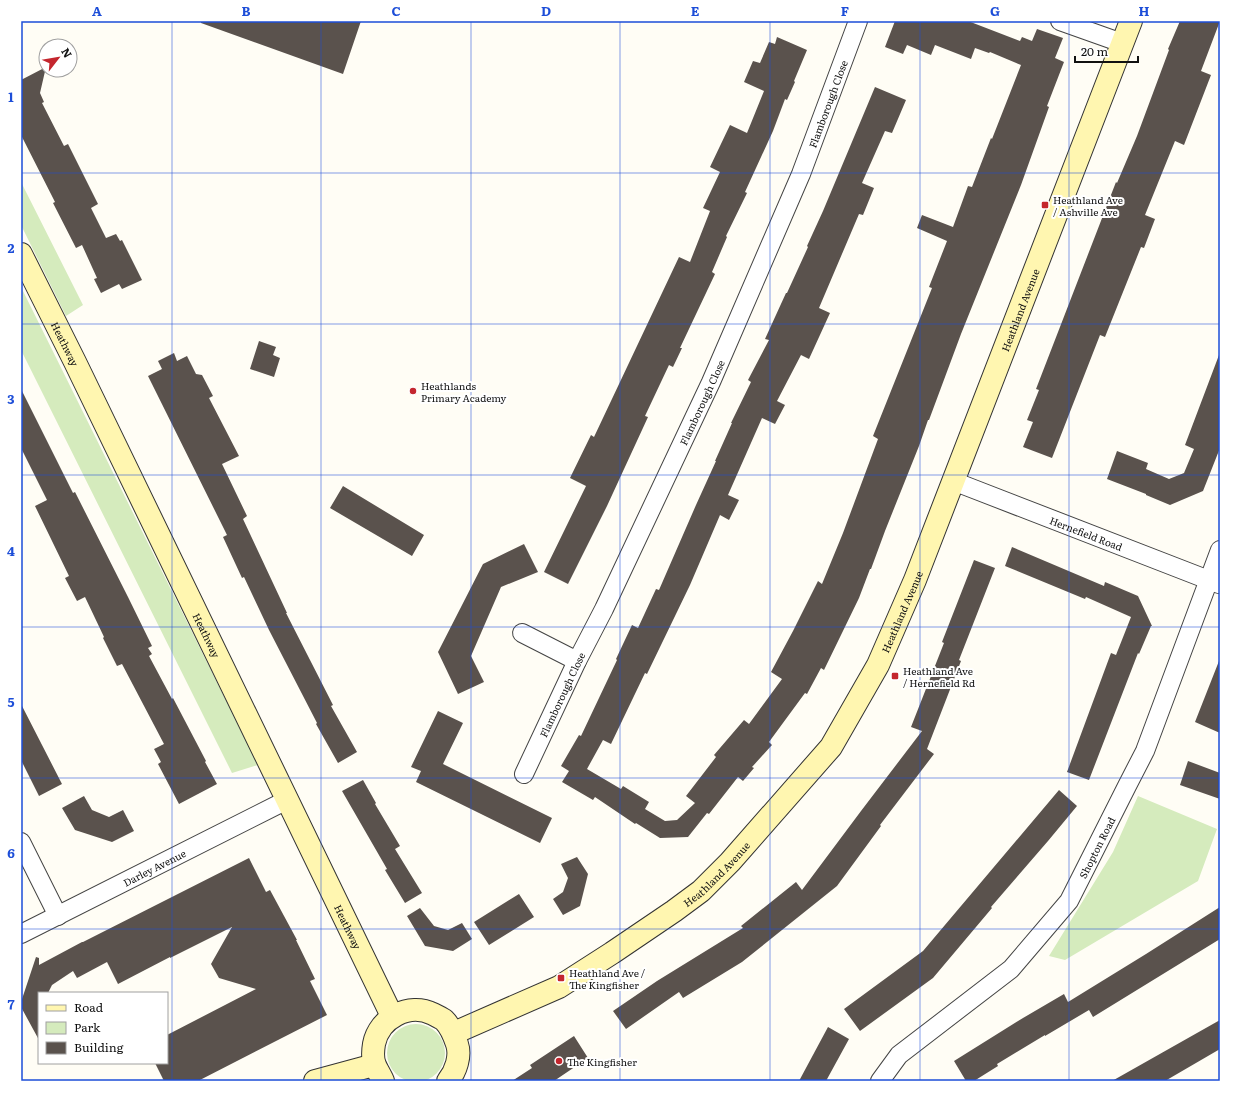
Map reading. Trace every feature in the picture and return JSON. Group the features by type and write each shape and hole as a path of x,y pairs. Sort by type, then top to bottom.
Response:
{"street":[{"name":"Flamborough Close","path":"524,774 608,602 717,367 801,174 858,21"},
{"path":"1060,21 1122,43"},
{"name":"Heathland Avenue","path":"454,1033 558,987 597,963 701,891 730,862 831,747 878,665 915,580 1131,21"},
{"name":"Heathway","path":"21,254 82,376 392,1016"},
{"name":"Hernefield Road","path":"953,481 1214,582"},
{"name":"Shopton Road","path":"880,1081 899,1055 1011,969 1069,901 1145,751 1214,582 1220,550"},
{"path":"522,633 578,661"},
{"name":"Darley Avenue","path":"21,934 287,800"},
{"path":"21,842 58,916"},
{"path":"315,1081 379,1073 372,1051 375,1038 382,1026 392,1016 409,1010 427,1011 443,1019 454,1033 458,1049 457,1065 448,1081"}],"green space":[{"path":"21,182 83,305 66,316 21,225"},
{"path":"21,287 258,765 232,773 21,350"},
{"path":"1138,796 1217,829 1198,881 1065,960 1049,956 1113,852"},
{"path":"416,1024 432,1029 440,1037 445,1053 440,1069 432,1077 416,1082 400,1077 392,1069 387,1053 392,1037 400,1029"}],"building":[{"path":"201,21 361,21 343,74 201,23"},
{"path":"895,21 968,21 1020,41 1022,37 1032,41 1037,29 1063,38 1055,58 1064,62 1047,106 1049,107 1021,185 961,334 871,569 859,598 824,670 821,668 807,694 805,693 769,742 772,745 752,767 754,768 743,781 738,777 709,814 707,813 688,837 660,838 636,823 635,824 595,797 593,800 562,782 569,771 561,766 579,735 581,736 632,625 638,628 656,589 659,590 716,461 731,423 751,382 748,380 769,340 765,339 808,247 807,246 875,87 906,100 892,133 885,131 862,183 874,188 863,215 859,214 819,308 830,313 809,359 801,355 777,401 785,405 775,424 762,418 728,495 739,500 729,520 720,515 690,585 611,744 603,740 587,769 621,789 623,786 649,802 645,809 665,821 677,820 695,803 686,796 716,757 714,755 744,720 749,724 782,679 771,672 818,581 822,584 843,533 878,439 873,436 932,288 929,287 947,241 917,228 922,215 953,227 968,186 972,187 1021,65 990,52 989,53 975,48 971,59 935,45 931,55 907,45 903,54 885,47"},
{"path":"1180,21 1220,21 1201,71 1211,75 1184,145 1175,141 1145,215 1155,219 1144,248 1141,247 1105,337 1100,335 1052,458 1023,447 1033,422 1027,420 1039,390 1036,389 1116,182 1117,183 1137,136 1169,50 1168,49"},
{"path":"777,37 807,50 794,81 795,82 787,100 785,99 773,131 745,192 747,193 726,236 727,237 712,272 715,274 680,348 682,348 673,367 669,365 645,416 648,417 607,506 568,584 544,572 586,486 570,478 591,435 594,437 679,257 690,262 710,211 703,208 720,172 710,167 730,125 747,133 764,91 744,82 753,61 760,63 769,42 775,44"},
{"path":"38,71 38,78 43,78 40,93 44,102 42,103 64,146 68,144 98,204 91,208 106,238 116,234 120,241 122,240 142,280 122,289 119,284 101,293 94,279 97,278 82,245 76,248 53,203 55,202 21,135 21,80"},
{"path":"259,341 276,347 273,355 280,358 274,377 250,369"},
{"path":"174,353 177,361 187,356 196,374 202,375 213,396 209,398 239,456 222,464 247,516 243,519 286,613 333,705 331,706 357,752 338,763 316,724 317,723 269,630 244,577 242,578 223,537 227,535 148,376 162,369 158,361"},
{"path":"1219,355 1220,448 1203,491 1170,505 1107,479 1117,451 1148,463 1146,469 1169,479 1184,473 1194,449 1185,445"},
{"path":"21,389 73,493 75,492 152,646 148,648 152,654 149,656 172,699 173,698 217,784 179,804 158,764 161,762 154,749 164,744 122,664 117,666 85,597 77,601 65,578 69,576 35,506 47,500 21,448"},
{"path":"343,486 424,535 412,556 330,508"},
{"path":"524,544 538,572 501,587 471,656 484,682 458,694 438,652 483,564"},
{"path":"1012,547 1104,586 1105,582 1138,596 1152,626 1139,654 1138,653 1089,780 1067,772 1111,653 1116,655 1131,617 1086,597 1085,599 1005,566"},
{"path":"974,560 995,568 959,660 961,661 927,749 934,754 880,825 881,826 837,886 742,962 683,998 679,992 626,1029 613,1011 657,981 743,928 741,926 796,882 802,890 922,731 911,727 944,643 942,642"},
{"path":"1220,661 1220,733 1195,722"},
{"path":"21,704 62,784 39,796 21,760"},
{"path":"438,711 463,723 443,764 552,818 540,843 416,782 421,771 411,767"},
{"path":"1188,761 1220,773 1220,799 1180,785"},
{"path":"363,780 376,803 375,804 400,846 395,849 422,893 405,903 385,870 387,869 342,791"},
{"path":"1059,790 1077,806 933,978 860,1031 844,1009 923,951"},
{"path":"84,796 92,810 109,817 123,810 134,831 112,842 75,830 62,808"},
{"path":"577,857 588,874 580,906 563,915 553,899 563,892 568,878 561,864"},
{"path":"249,858 266,892 270,890 297,940 315,979 310,981 327,1015 198,1081 164,1081 156,1064 168,1064 168,1034 256,989 219,978 211,964 232,927 118,984 107,962 77,978 73,971 52,985 48,992 38,992 38,1038 21,1007 21,1002 36,957 39,958 39,965"},
{"path":"519,894 534,917 489,945 474,922"},
{"path":"1220,907 1220,939 1093,1017 1089,1010 997,1064 998,1066 974,1081 966,1081 954,1061 1064,994 1068,1002"},
{"path":"420,908 434,926 448,930 462,923 472,939 453,951 425,946 407,916"},
{"path":"1220,1020 1220,1049 1165,1081 1112,1081"},
{"path":"828,1027 849,1039 826,1081 799,1081"},
{"name":"The Kingfisher","path":"574,1036 588,1058 554,1081 512,1081 532,1068 530,1065"}],"place":[{"name":"Heathland Ave / Ashville Ave","path":"1045,205"},
{"name":"Heathlands Primary Academy","path":"413,391"},
{"name":"Heathland Ave / Hernefield Rd","path":"895,676"},
{"name":"Heathland Ave / The Kingfisher","path":"561,978"},
{"name":"The Kingfisher","path":"559,1061"}]}
